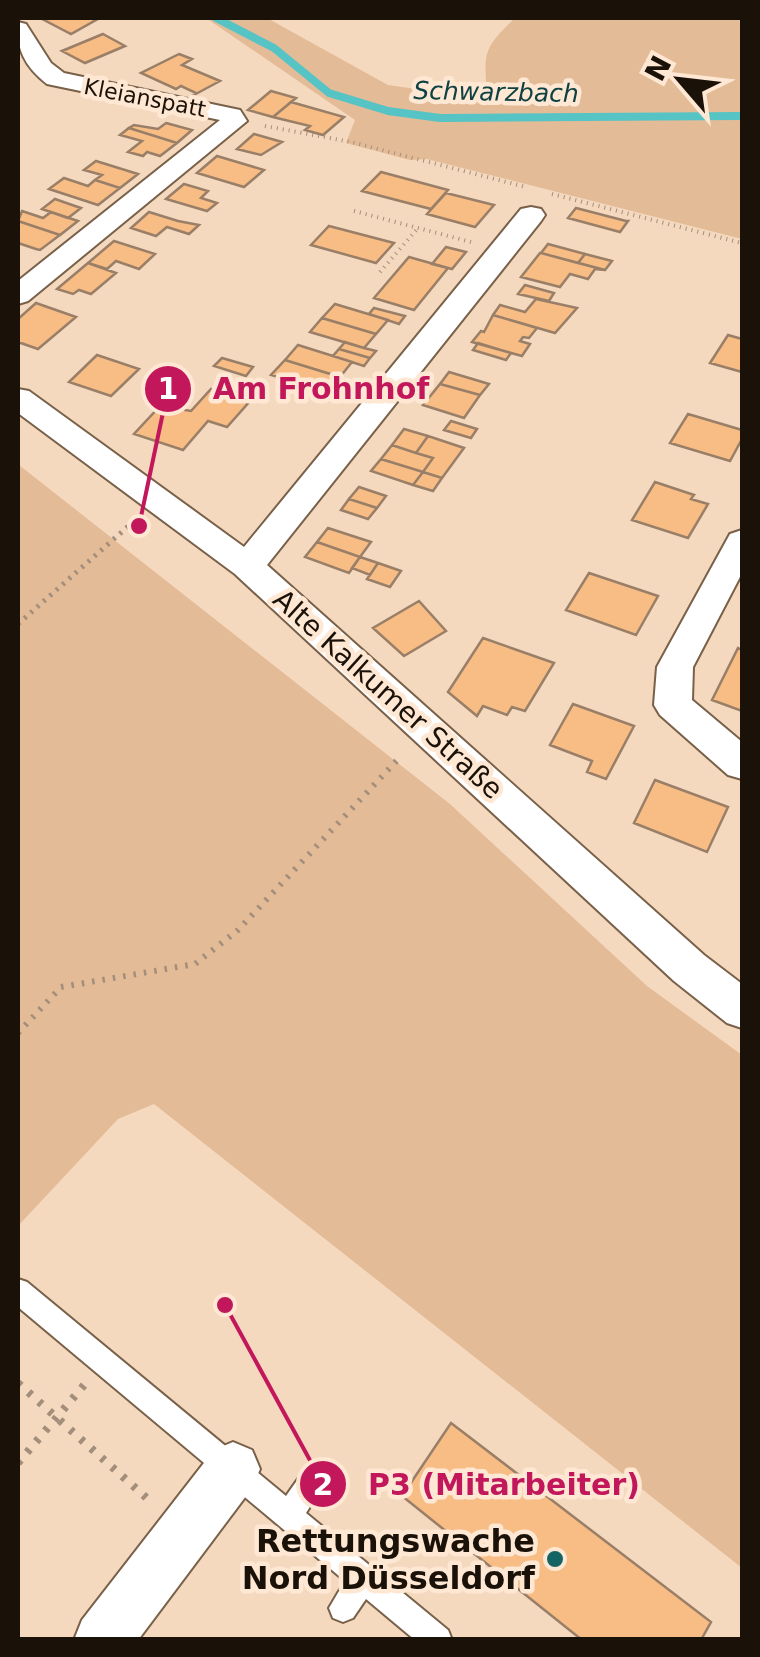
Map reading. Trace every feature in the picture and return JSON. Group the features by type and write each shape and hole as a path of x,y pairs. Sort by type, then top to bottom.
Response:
{"street":[{"name":"Kleianspatt","path":"18,30 42,68 56,78 231,115 234,121"},
{"path":"18,295 234,121"},
{"path":"247,566 501,250 536,198"},
{"name":"Alte Kalkumer Straße","path":"18,398 247,566 689,968 742,1008"},
{"path":"742,542 675,668 673,705 742,764"},
{"path":"102,1640 233,1469"}],"lane":[{"path":"18,1290 438,1640"},
{"path":"288,1515 308,1489"},
{"path":"343,1608 364,1578"}],"path":[{"path":"234,121 351,142 536,198 742,246"},
{"path":"354,212 501,250"},
{"path":"380,272 418,228"},
{"path":"18,624 160,499"},
{"path":"18,1033 61,987 196,964 238,930 427,729"},
{"path":"18,1463 104,1362"},
{"path":"18,1383 184,1532"}],"shaded area":[{"path":"206,18 267,18 388,85 487,99 487,54 515,18 742,18 742,239 427,159 410,160 346,143 355,120"},
{"path":"19,465 450,804 647,986 742,1055 742,1568 154,1104 118,1119 18,1226"}],"building":[{"path":"42,19 96,20 71,34"},
{"path":"103,34 125,46 85,63 62,51"},
{"path":"179,54 192,59 182,65 220,81 192,96 196,93 181,86 176,89 141,73"},
{"path":"271,91 296,98 273,117 248,110"},
{"path":"291,102 344,117 323,135 305,130 310,126 273,117"},
{"path":"166,123 192,130 177,143 129,128 134,125 158,129"},
{"path":"129,128 177,143 160,156 128,152 142,141 120,135"},
{"path":"254,134 282,142 261,155 237,149"},
{"path":"217,156 264,170 244,187 197,173"},
{"path":"96,161 138,174 120,188 95,180 102,175 84,170"},
{"path":"381,172 448,190 431,209 362,191"},
{"path":"64,178 88,186 95,180 120,188 98,205 49,189"},
{"path":"184,184 208,191 201,198 217,203 207,211 166,199"},
{"path":"446,193 494,205 475,227 427,214"},
{"path":"55,199 81,208 68,218 42,209"},
{"path":"576,208 628,221 620,232 568,218"},
{"path":"22,211 43,218 51,212 78,221 60,235 18,221"},
{"path":"149,212 199,225 189,234 167,227 156,236 131,228"},
{"path":"18,221 60,235 40,250 18,243"},
{"path":"329,226 394,243 376,263 311,245"},
{"path":"114,241 155,254 139,269 116,261 107,269 88,263"},
{"path":"548,244 585,254 578,263 541,253"},
{"path":"446,247 466,252 452,269 432,264"},
{"path":"540,253 605,270 595,269 588,279 570,274 560,287 521,277"},
{"path":"585,254 612,261 605,270 578,263"},
{"path":"409,257 448,268 414,310 374,298"},
{"path":"88,263 116,273 91,294 57,289"},
{"path":"525,285 554,293 549,301 518,294"},
{"path":"536,299 577,308 555,333 493,315 500,305 525,312"},
{"path":"36,303 76,317 38,349 18,342 18,319"},
{"path":"335,304 388,320 376,334 322,318"},
{"path":"374,308 405,316 399,324 369,314"},
{"path":"493,315 537,328 529,338 520,341 530,344 522,356 472,342 484,332"},
{"path":"322,318 376,334 364,348 310,332"},
{"path":"728,335 742,339 742,372 710,363"},
{"path":"345,342 376,351 370,358 339,349"},
{"path":"478,343 511,353 506,360 473,350"},
{"path":"298,345 352,362 340,377 285,360"},
{"path":"339,349 370,358 364,366 333,356"},
{"path":"97,355 139,369 111,396 69,382"},
{"path":"222,358 253,367 246,376 214,366"},
{"path":"285,360 340,377 327,392 271,375"},
{"path":"449,372 489,384 480,395 440,384"},
{"path":"440,384 480,395 464,418 423,405"},
{"path":"211,389 250,401 227,427 208,421 183,450 134,434 160,406 191,411"},
{"path":"688,414 742,430 742,439 730,461 670,443"},
{"path":"451,421 477,429 471,438 444,430"},
{"path":"404,429 428,436 416,453 392,445"},
{"path":"428,436 464,448 442,478 423,472 433,458 416,453"},
{"path":"392,445 433,458 423,472 381,459"},
{"path":"381,459 423,472 413,485 371,471"},
{"path":"423,472 442,478 433,491 413,485"},
{"path":"655,482 708,504 688,538 632,520"},
{"path":"359,487 386,496 377,508 349,499"},
{"path":"349,499 377,508 368,519 341,510"},
{"path":"328,528 371,542 360,557 317,542"},
{"path":"317,542 360,557 349,573 305,557"},
{"path":"360,557 378,563 370,575 352,568"},
{"path":"378,563 401,571 390,587 367,579"},
{"path":"589,573 658,596 636,635 566,610"},
{"path":"419,601 446,631 404,656 373,628"},
{"path":"483,638 554,663 525,711 512,707 507,715 483,706 477,716 448,692"},
{"path":"738,648 742,650 742,711 712,700"},
{"path":"573,704 634,726 606,779 587,772 592,761 550,745"},
{"path":"655,780 728,807 707,852 634,823"},
{"name":"Rettungswache Nord Düsseldorf","path":"451,1423 711,1622 701,1640 582,1640 402,1496"}],"waterway":[{"name":"Schwarzbach","path":"216,18 274,48 329,93 388,111 440,118 742,116"}],"place":[{"name":"Am Frohnhof","path":"139,526"},
{"name":"P3 (Mitarbeiter)","path":"225,1305"},
{"name":"Rettungswache Nord Düsseldorf","path":"555,1559"}]}
